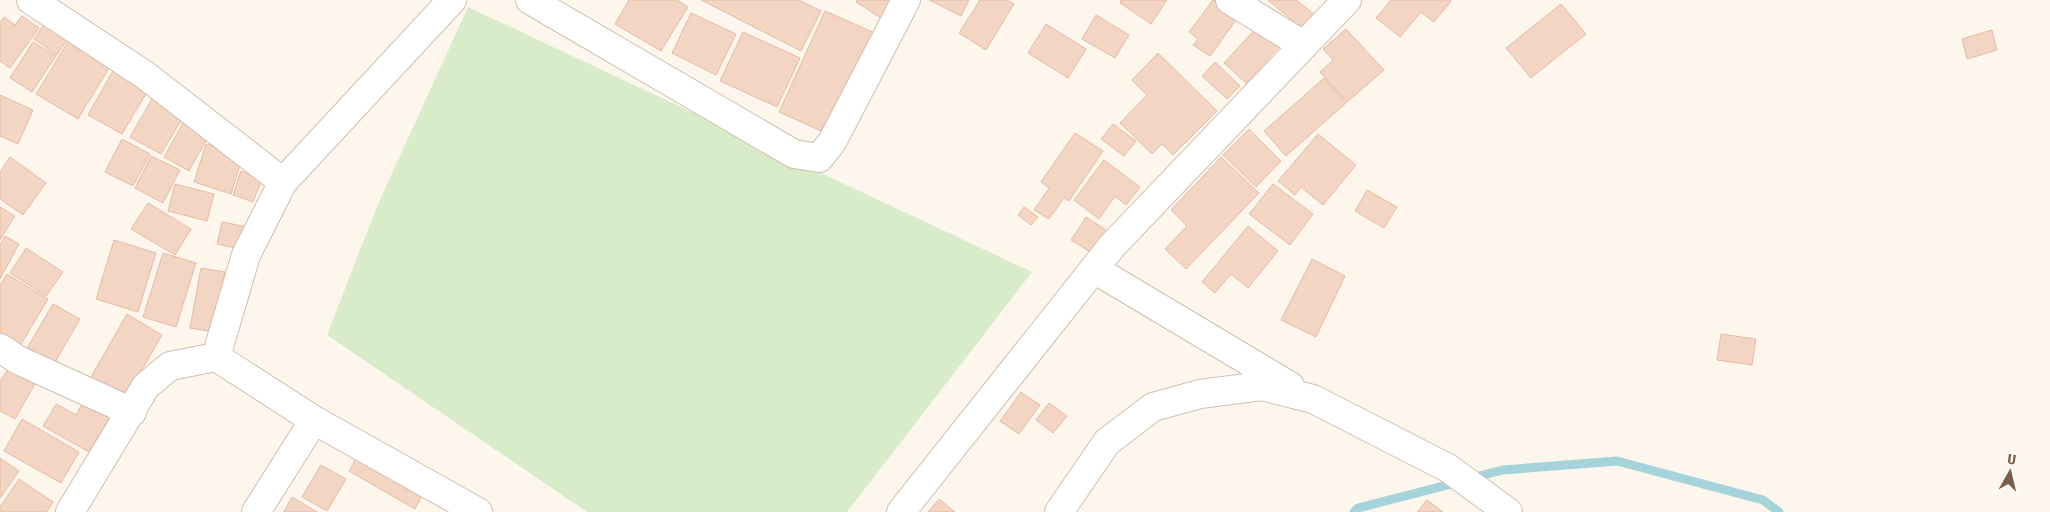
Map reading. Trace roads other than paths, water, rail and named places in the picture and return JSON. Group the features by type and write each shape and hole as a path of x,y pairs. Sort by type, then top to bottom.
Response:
{"street":[{"path":"31,0 145,75 284,182"},
{"path":"216,357 246,254 284,182 452,0"},
{"path":"530,0 794,154 819,158 832,142 906,0"},
{"path":"1230,0 1303,45"},
{"path":"901,512 1112,246 1347,0"},
{"path":"1094,269 1313,399 1448,468 1499,506"},
{"path":"0,348 18,360 132,412"},
{"path":"70,512 146,386 170,366 216,357 442,503 478,512"},
{"path":"1059,512 1107,442 1153,407 1200,394 1262,386 1313,399"},
{"path":"256,512 314,420"}],"waterway":[{"path":"1471,478 1503,470 1617,461 1763,500 1779,512"},
{"path":"1354,512 1358,508 1459,482"}]}
